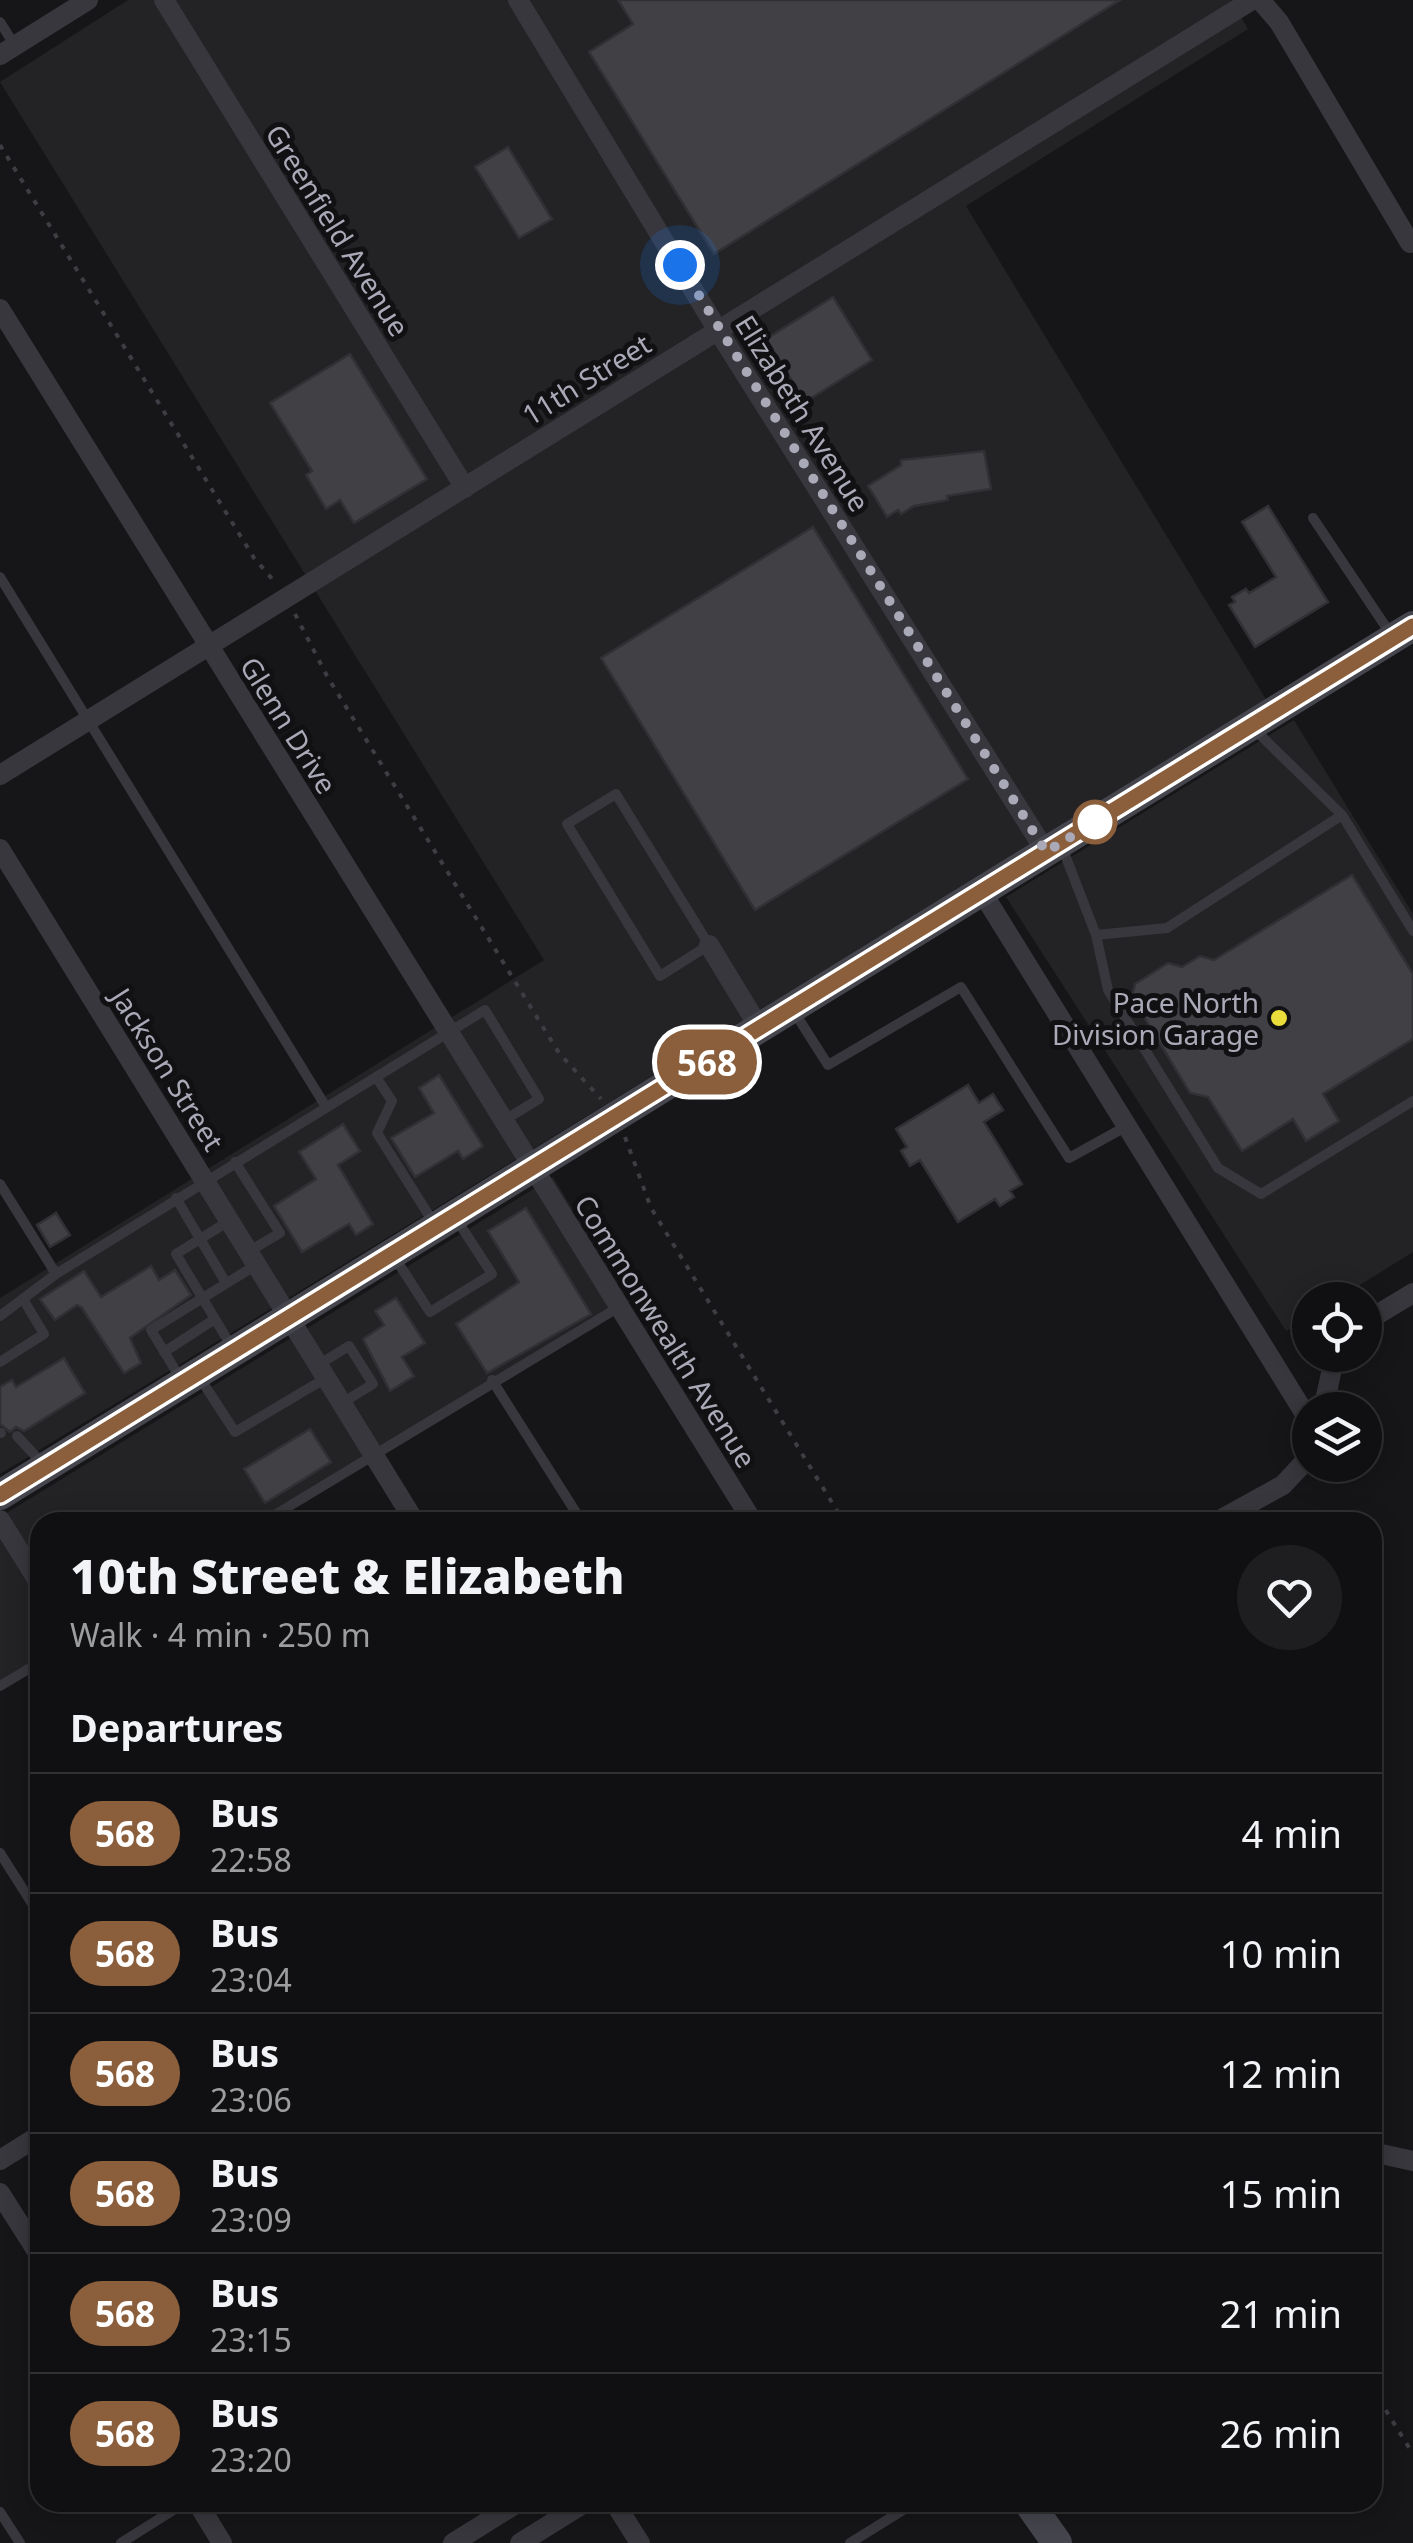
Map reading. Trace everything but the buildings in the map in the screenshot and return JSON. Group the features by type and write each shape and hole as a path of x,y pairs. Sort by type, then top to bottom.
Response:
{"street":[{"path":"8,50 88,0"},
{"name":"Greenfield Avenue","path":"164,0 464,488"},
{"name":"Elizabeth Avenue","path":"518,0 717,329 1053,848"},
{"path":"1256,0 1279,22 1411,242"},
{"name":"11th Street","path":"0,775 717,329 1256,0"},
{"name":"Glenn Drive","path":"0,310 532,1169"},
{"path":"0,1496 1403,632"},
{"name":"Jackson Street","path":"0,849 409,1512"},
{"path":"982,892 1292,1393"},
{"path":"709,946 760,1029"},
{"name":"Commonwealth Avenue","path":"532,1169 747,1512"},
{"path":"1382,1312 1413,1293"},
{"path":"1234,1512 1283,1485 1292,1475"},
{"path":"0,1520 30,1568"},
{"path":"0,2160 30,2141"},
{"path":"1382,2154 1413,2160"},
{"path":"0,2193 30,2240"},
{"path":"203,2512 222,2543"},
{"path":"453,2543 503,2512"},
{"path":"520,2543 570,2512"},
{"path":"620,2512 637,2542"},
{"path":"1035,2512 1057,2543"}],"lane":[{"path":"0,22 8,50"},
{"path":"1313,518 1403,632"},
{"path":"0,578 326,1107"},
{"path":"1251,726 1342,815 1413,930"},
{"path":"616,794 709,946 660,976 567,824 616,794"},
{"path":"1096,936 1167,928 1342,815"},
{"path":"1053,848 1096,936 1108,990 1218,1168 1261,1194 1413,1101"},
{"path":"793,1009 828,1065 961,986 1070,1158 1127,1126"},
{"path":"0,1316 56,1274 176,1198 485,1010 539,1099 502,1121"},
{"path":"376,1076 392,1101 377,1132 446,1222 492,1274 430,1312 393,1254"},
{"path":"235,1162 280,1233 226,1283 151,1330 164,1352 234,1432 322,1372 349,1346 373,1384 342,1404"},
{"path":"0,1184 56,1274"},
{"path":"176,1198 226,1283"},
{"path":"229,1221 176,1254 235,1352"},
{"path":"0,1362 44,1334 23,1298"},
{"path":"279,1512 492,1380 619,1307"},
{"path":"164,1352 216,1320"},
{"path":"492,1380 576,1512"},
{"path":"16,1436 45,1468"},
{"path":"0,1686 30,1668"},
{"path":"0,1853 30,1900"},
{"path":"0,2512 20,2543"},
{"path":"121,2543 170,2512"},
{"path":"850,2543 900,2512"}],"path":[{"path":"0,145 254,558 280,587"},
{"path":"293,610 327,676 549,1036 570,1069 603,1102"},
{"path":"623,1134 651,1208 838,1512"},
{"path":"1382,2404 1413,2454"}],"shaded area":[{"path":"128,0 1231,0 1248,29 966,206 1267,701 0,1474 0,1298 544,960 0,82"},
{"path":"1294,720 1413,914 1413,1252 1365,1282 1292,1282 1292,1327 1286,1331 1006,897"},
{"path":"553,1177 629,1302 287,1512 30,1512 30,1671 0,1690 0,1517"}],"bus line":[{"name":"568","path":"0,1495 1413,626"}],"place":[{"name":"Pace North Division Garage","path":"1279,1018"}],"route":[{"path":"680,265 1046,852 1095,822"}]}
